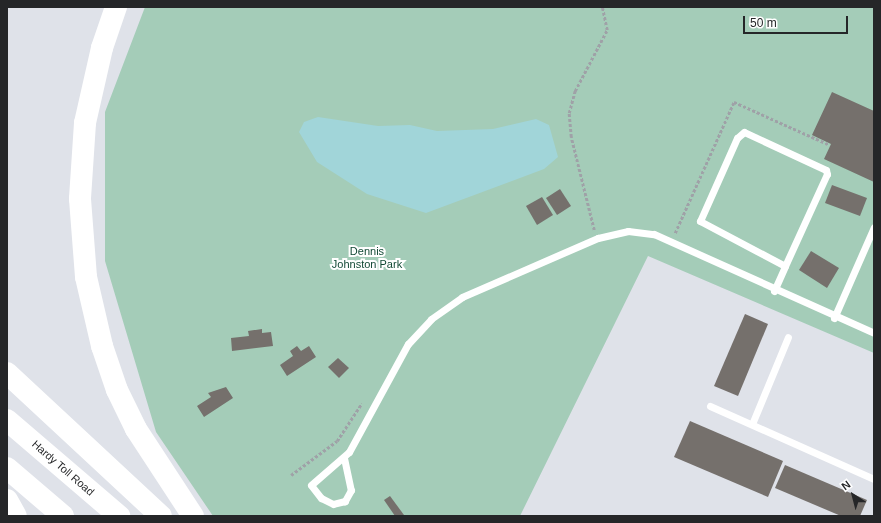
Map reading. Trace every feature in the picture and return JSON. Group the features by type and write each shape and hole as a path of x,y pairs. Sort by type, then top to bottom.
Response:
{"highway":[{"path":"116,7 102,48 85,123 80,199 86,277 102,346 117,390 136,429 190,512"},
{"path":"7,373 161,516"},
{"name":"Hardy Toll Road","path":"7,420 120,516"},
{"path":"7,468 63,516"},
{"path":"7,500 16,516"}],"lane":[{"path":"774,291 785,266 826,170 744,132 736,138 700,221 785,266"},
{"path":"834,318 874,226"},
{"path":"344,458 351,490 345,501 333,504 321,498 311,485 344,458 408,344 431,319 462,297 598,238 628,232 654,234 774,291 834,318 874,333"},
{"path":"752,424 788,337"},
{"path":"710,406 874,479"}],"path":[{"path":"598,238 583,191 569,113 575,91 607,30 602,7"}],"green space":[{"name":"Dennis Johnston Park","path":"145,7 874,7 874,353 648,256 520,516 213,516 156,432 105,261 105,112"}],"water":[{"path":"318,117 378,126 410,125 437,131 493,129 536,119 549,125 558,157 544,169 426,213 367,194 317,162 299,132 304,122"}],"building":[{"path":"832,92 874,111 874,182 824,159 831,144 812,135"},
{"path":"832,185 867,198 860,216 825,203"},
{"path":"560,189 571,206 557,215 546,198"},
{"path":"542,197 553,215 537,225 526,206"},
{"path":"811,251 839,268 827,288 799,270"},
{"path":"745,314 768,324 738,396 714,386"},
{"path":"262,329 262,333 271,332 273,346 232,351 231,338 249,336 248,331"},
{"path":"297,346 301,351 309,346 316,357 287,376 280,365 293,356 290,351"},
{"path":"338,358 349,368 339,378 328,367"},
{"path":"226,387 233,398 204,417 197,406 211,397 208,393"},
{"path":"690,421 783,461 768,497 674,457"},
{"path":"785,465 867,500 860,516 841,516 775,488"},
{"path":"390,496 404,515 395,516 384,500"}]}
